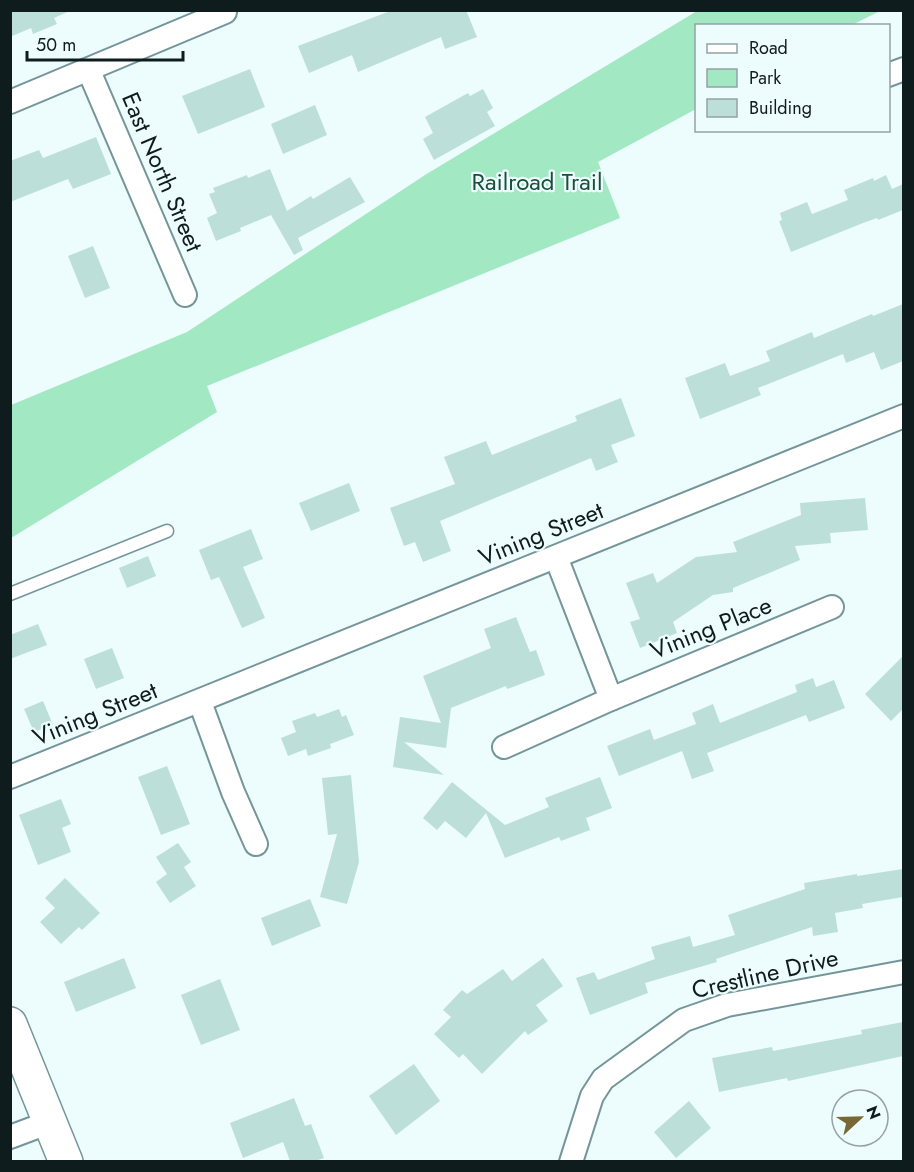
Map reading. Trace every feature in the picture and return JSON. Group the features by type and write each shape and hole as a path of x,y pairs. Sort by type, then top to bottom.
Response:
{"main road":[{"path":"10,1024 66,1161"}],"street":[{"path":"10,102 89,71 225,12"},
{"name":"East North Street","path":"89,71 185,295"},
{"name":"Vining Street","path":"10,777 903,416"},
{"path":"556,557 611,699"},
{"name":"Vining Place","path":"504,747 611,699 832,608"},
{"path":"200,702 233,792 256,844"},
{"name":"Crestline Drive","path":"571,1161 591,1096 603,1079 684,1020 727,1005 903,972"},
{"path":"10,1137 50,1122"}],"lane":[{"path":"10,594 167,531"}],"green space":[{"name":"Railroad Trail","path":"697,11 880,11 854,24 695,24 695,110 598,162 620,218 207,386 217,412 11,538 11,405 187,332 425,175"}],"building":[{"path":"10,10 72,10 54,18 57,24 33,34 31,28 10,37"},
{"path":"393,10 466,10 477,37 445,49 441,37 358,72 352,55 309,73 298,46"},
{"path":"250,69 265,107 198,134 182,96"},
{"path":"483,89 493,108 487,112 495,126 434,160 423,139 433,133 425,117 468,93 470,96"},
{"path":"315,105 327,135 283,154 271,124"},
{"path":"96,137 111,174 73,189 68,179 10,202 10,161 39,150 43,158"},
{"path":"270,169 287,211 311,196 313,199 350,177 365,202 298,238 303,250 294,255 271,215 216,241 207,218 217,213 209,194 215,192 213,188"},
{"path":"886,175 892,189 903,184 903,210 863,223 791,252 779,221 782,220 780,213 807,202 812,214 848,200 844,190"},
{"path":"93,246 110,288 85,298 68,256"},
{"path":"903,304 903,361 881,370 874,352 846,363 843,354 758,388 761,395 700,419 685,378 725,363 730,376 770,361 766,351 812,332 814,338"},
{"path":"621,398 635,436 611,445 618,462 596,471 591,458 440,521 451,551 423,562 415,542 404,546 390,508 455,484 444,457 486,441 492,455 577,421 575,416"},
{"path":"349,483 360,511 311,531 299,503"},
{"path":"865,498 868,530 830,533 831,543 795,546 800,560 733,588 733,592 713,595 673,622 677,633 640,648 630,622 640,619 626,583 653,573 657,583 696,557 737,552 733,542 801,515 800,503"},
{"path":"251,529 263,559 243,567 265,618 242,628 219,577 211,580 199,550"},
{"path":"148,556 156,576 127,588 119,568"},
{"path":"516,617 530,652 536,650 545,675 507,689 506,686 451,708 446,748 404,742 444,775 393,767 400,717 441,723 423,676 491,648 484,629"},
{"path":"38,624 47,645 10,659 10,635"},
{"path":"112,648 124,678 96,689 84,659"},
{"path":"903,656 903,709 891,721 865,694"},
{"path":"813,678 816,687 834,680 845,708 809,722 806,715 707,753 714,771 692,779 682,751 619,776 607,746 650,729 654,740 696,724 692,713 713,704 720,723 797,692 795,685"},
{"path":"43,701 53,725 34,732 24,709"},
{"path":"339,709 342,717 346,715 354,735 330,744 331,748 308,756 306,749 288,756 281,738 296,732 292,721 315,713 317,717"},
{"path":"167,766 190,824 161,835 138,777"},
{"path":"351,775 359,862 347,904 320,897 337,834 328,835 322,778"},
{"path":"600,777 612,808 586,818 590,830 561,841 559,837 505,858 486,813 466,838 445,821 437,830 423,818 452,782 505,825 549,807 545,798"},
{"path":"61,799 71,824 62,828 71,852 38,865 19,815"},
{"path":"178,843 191,862 184,867 196,886 170,903 156,882 167,874 156,857"},
{"path":"903,869 903,897 862,904 863,908 835,913 838,932 813,936 812,927 716,959 717,962 645,983 648,993 590,1015 576,978 594,972 598,980 655,959 651,947 690,936 693,947 735,935 728,915 805,889 804,883"},
{"path":"65,878 100,913 82,930 79,927 61,944 40,922 55,908 45,898"},
{"path":"310,899 321,926 272,946 261,918"},
{"path":"124,958 136,988 76,1012 64,982"},
{"path":"543,958 563,986 536,1005 548,1021 528,1035 525,1031 482,1074 463,1054 459,1058 434,1034 451,1017 443,1010 462,990 467,994 503,969 512,981"},
{"path":"220,979 240,1030 201,1045 181,995"},
{"path":"903,1022 903,1056 788,1081 787,1078 719,1092 712,1058 772,1047 773,1051 862,1034 861,1030"},
{"path":"414,1064 440,1101 396,1135 369,1096"},
{"path":"294,1098 305,1126 311,1124 324,1158 315,1161 290,1161 283,1142 243,1158 230,1123"},
{"path":"689,1101 711,1128 676,1158 654,1132"}]}
